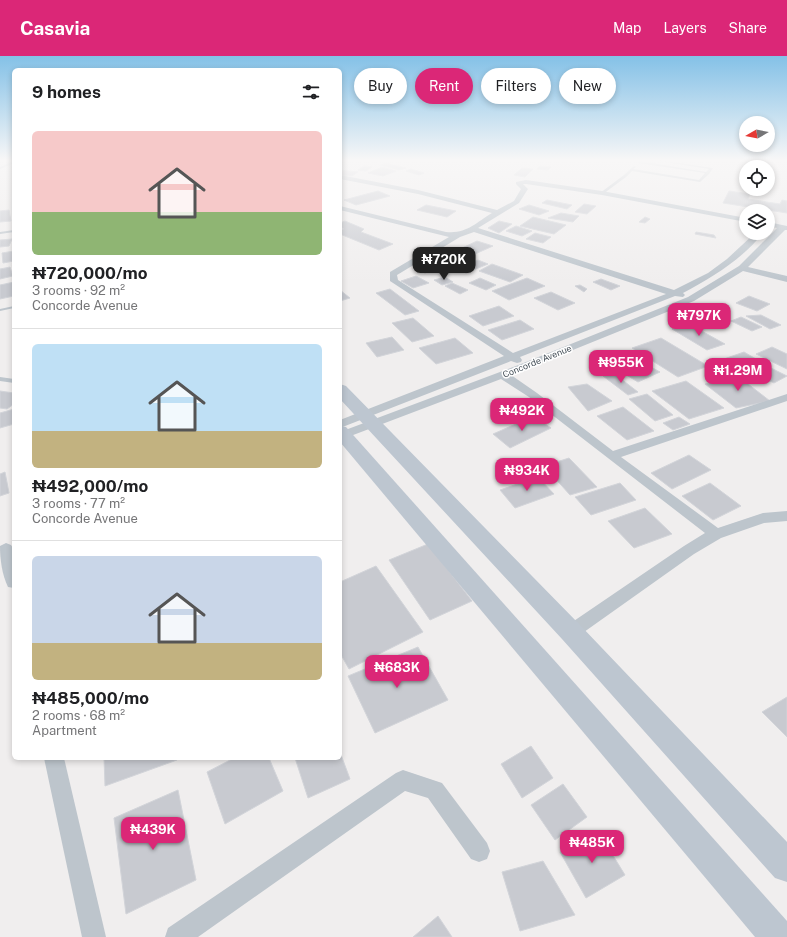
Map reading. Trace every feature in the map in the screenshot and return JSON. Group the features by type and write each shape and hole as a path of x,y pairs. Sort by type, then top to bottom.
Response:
{"main road":[{"path":"342,391 571,632 787,866"},
{"path":"342,432 778,937"}],"street":[{"path":"454,201 498,212"},
{"path":"518,201 498,212 473,229 457,235 402,267 393,274 394,281 512,356 525,366"},
{"path":"645,201 739,219"},
{"path":"342,208 446,234 457,235"},
{"path":"775,225 785,227"},
{"name":"Concorde Avenue","path":"370,419 525,366 691,299 742,268 785,227"},
{"path":"473,229 691,299"},
{"name":"Concorde Avenue","path":"342,431 512,356 676,293 711,276 730,261 752,240"},
{"path":"742,268 787,279"},
{"path":"503,374 534,395 611,456 716,534"},
{"path":"611,456 787,397"},
{"path":"571,632 689,550 716,534 764,518 787,516"},
{"path":"7,553 12,574"},
{"path":"54,760 94,937"},
{"path":"177,937 403,780 435,790 479,851"}],"lane":[{"path":"0,233 12,231"},
{"path":"0,310 12,307"},
{"path":"0,379 12,381"}],"building":[{"path":"347,201 371,201 356,205"},
{"path":"545,201 553,201 572,205 567,209 542,203"},
{"path":"724,201 762,201 780,204 781,201 787,201 787,213 775,211 775,204 739,204 739,206 723,203"},
{"path":"584,204 596,206 587,214 575,212"},
{"path":"426,205 456,211 447,217 417,210"},
{"path":"529,205 549,211 539,215 519,209"},
{"path":"9,210 11,221 0,222 0,211"},
{"path":"561,213 579,216 573,222 548,218"},
{"path":"533,217 566,225 554,234 520,226"},
{"path":"645,217 650,219 645,223 639,222"},
{"path":"345,221 364,229 361,232 393,244 379,250 342,235 342,230 344,229 342,228 342,222"},
{"path":"499,221 512,224 499,233 488,228"},
{"path":"516,226 532,231 522,236 506,231"},
{"path":"696,232 714,235 716,238 695,234"},
{"path":"535,233 551,237 543,243 526,239"},
{"path":"12,239 9,246 0,247 0,240"},
{"path":"477,241 493,246 475,254 460,249"},
{"path":"12,251 12,261 3,263 2,253"},
{"path":"452,253 468,259 449,269 432,263"},
{"path":"478,260 488,264 466,273 457,269"},
{"path":"492,264 523,275 510,282 479,271"},
{"path":"10,267 12,276 0,279 0,269"},
{"path":"423,267 431,271 425,273 417,269"},
{"path":"416,276 429,283 413,288 401,281"},
{"path":"445,277 453,282 442,285 434,280"},
{"path":"480,278 496,285 486,290 469,283"},
{"path":"527,278 545,286 509,300 492,291"},
{"path":"601,279 620,286 611,290 593,282"},
{"path":"12,282 12,296 0,299 0,285"},
{"path":"452,283 468,290 460,294 445,286"},
{"path":"580,285 587,289 584,292 575,286"},
{"path":"390,289 419,311 405,315 376,293"},
{"path":"342,292 350,298 342,300"},
{"path":"551,292 575,303 558,310 534,298"},
{"path":"749,296 770,304 757,311 736,303"},
{"path":"499,306 514,316 483,326 469,316"},
{"path":"761,315 781,325 770,329 746,316"},
{"path":"741,317 762,327 752,331 731,321"},
{"path":"413,318 434,336 412,342 392,323"},
{"path":"520,320 534,329 502,340 488,330"},
{"path":"689,324 725,344 707,350 672,329"},
{"path":"392,337 404,350 377,357 366,343"},
{"path":"455,338 473,353 436,364 419,348"},
{"path":"661,338 708,366 678,377 632,348"},
{"path":"772,347 787,354 787,369 756,354"},
{"path":"744,352 756,359 736,366 724,359"},
{"path":"640,361 660,372 638,382 618,370"},
{"path":"763,364 787,376 774,383 749,371"},
{"path":"616,375 638,392 628,395 603,376"},
{"path":"739,377 770,401 736,408 705,384"},
{"path":"686,381 724,408 689,419 652,391"},
{"path":"587,384 612,401 588,411 568,387"},
{"path":"0,391 12,393 12,405 7,409 0,408"},
{"path":"647,394 673,415 655,421 629,399"},
{"path":"623,407 654,431 627,440 597,416"},
{"path":"12,410 12,425 0,428 0,413"},
{"path":"534,416 551,428 510,448 493,434"},
{"path":"679,417 690,424 673,430 663,423"},
{"path":"689,455 711,470 672,489 651,473"},
{"path":"569,458 597,487 570,495 544,466"},
{"path":"5,472 9,493 0,496 0,474"},
{"path":"538,477 554,494 515,508 500,490"},
{"path":"620,483 636,500 591,515 575,497"},
{"path":"710,483 741,506 713,520 682,496"},
{"path":"645,508 672,534 634,548 608,521"},
{"path":"428,544 472,601 430,620 389,560"},
{"path":"376,566 423,632 349,669 342,657 342,581"},
{"path":"418,647 448,700 375,733 348,676"},
{"path":"787,697 787,737 762,712"},
{"path":"531,746 553,778 522,798 501,764"},
{"path":"342,757 350,779 308,798 296,760 342,760"},
{"path":"104,760 177,760 105,786"},
{"path":"230,760 270,760 283,791 225,824 207,772"},
{"path":"563,784 587,817 555,840 531,805"},
{"path":"178,790 196,880 126,914 114,818"},
{"path":"598,831 625,875 586,898 560,852"},
{"path":"543,861 575,915 520,931 502,872"},
{"path":"438,916 452,937 413,937"}]}
